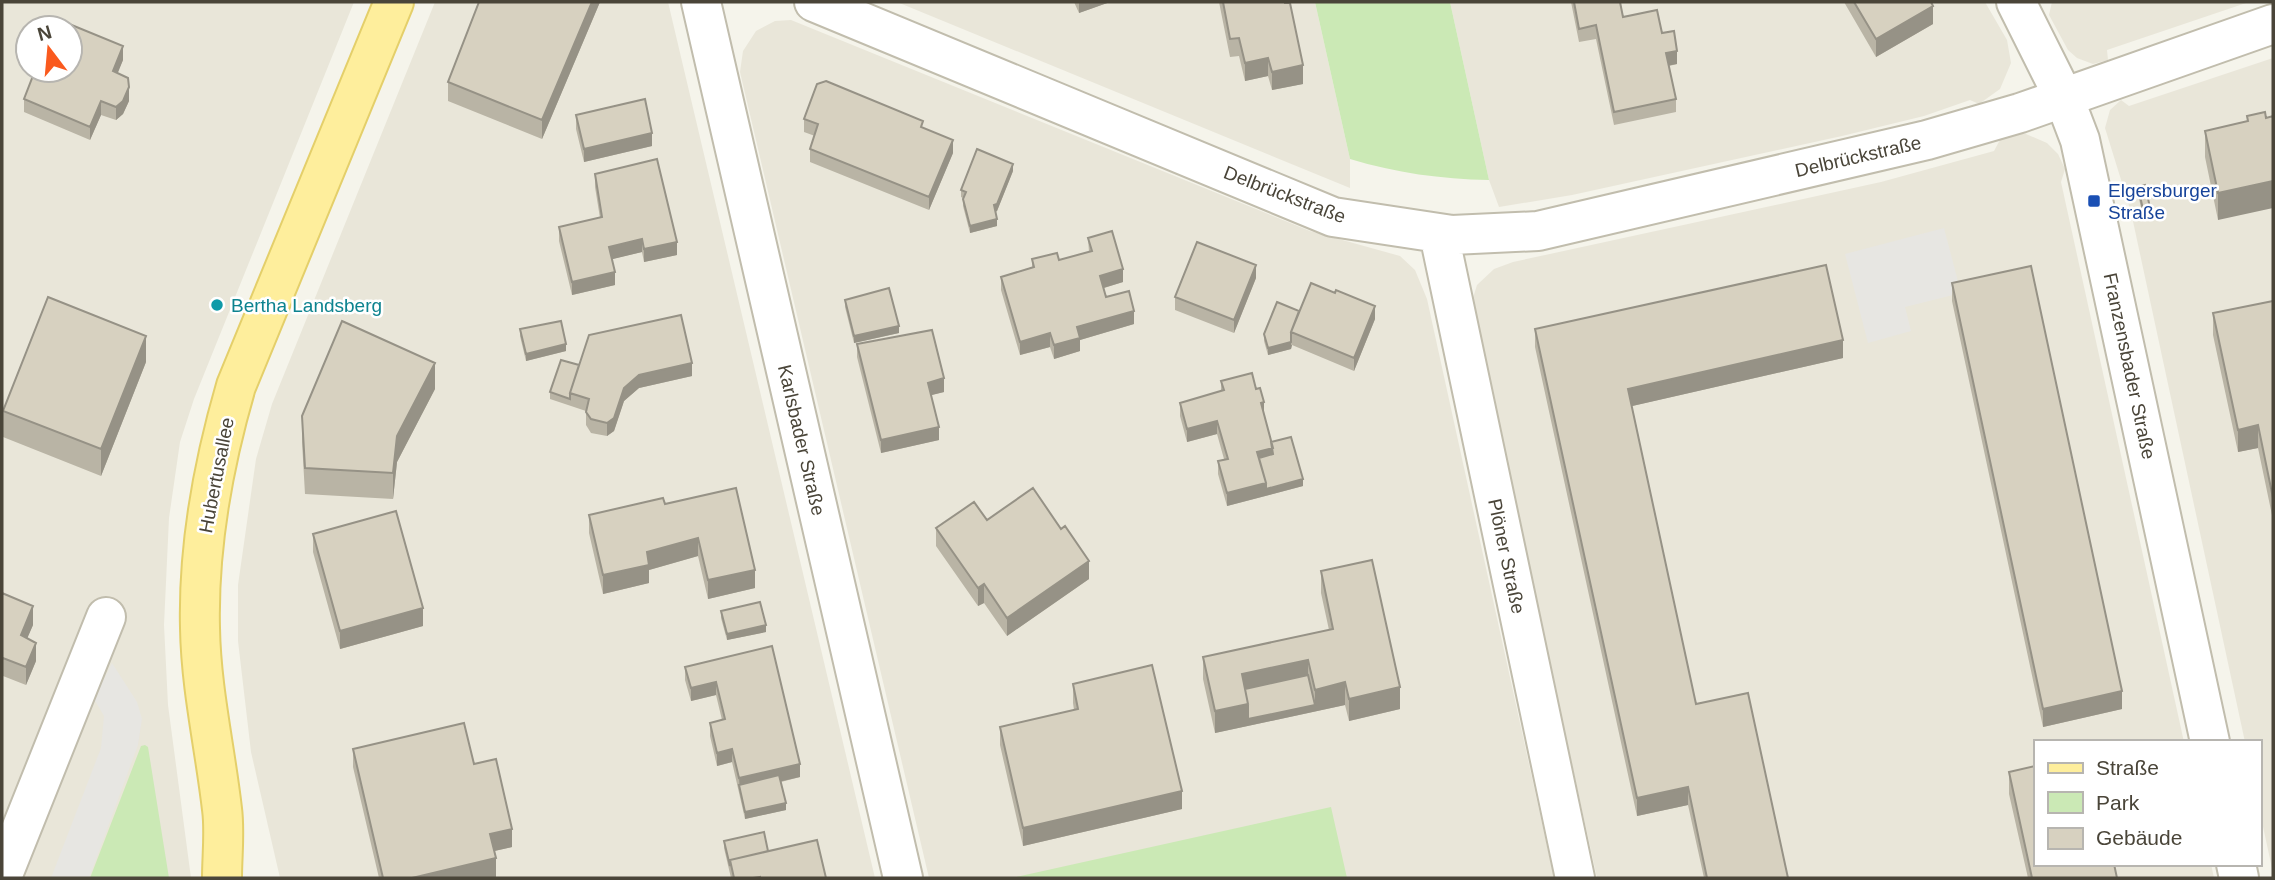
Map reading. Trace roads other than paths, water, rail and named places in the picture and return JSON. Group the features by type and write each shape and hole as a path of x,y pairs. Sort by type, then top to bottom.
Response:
{"main road":[{"name":"Hubertusallee","path":"222,878 222,812 206,705 200,628 203,542 217,452 236,386 394,2"},
{"name":"Hubertusallee","path":"222,812 251,878"}],"street":[{"name":"Karlsbader Straße","path":"701,2 902,878"},
{"name":"Delbrückstraße","path":"814,2 1333,217 1439,234 1538,231 1927,139 2064,98"},
{"name":"Franzensbader Straße","path":"2016,2 2064,98 2080,140 2210,740"},
{"path":"2064,98 2273,24"},
{"name":"Plöner Straße","path":"1439,234 1575,878"},
{"path":"2,877 106,617"}],"place":[{"name":"Elgersburger Straße","path":"2094,201"},
{"name":"Bertha Landsberg","path":"217,305"}]}
